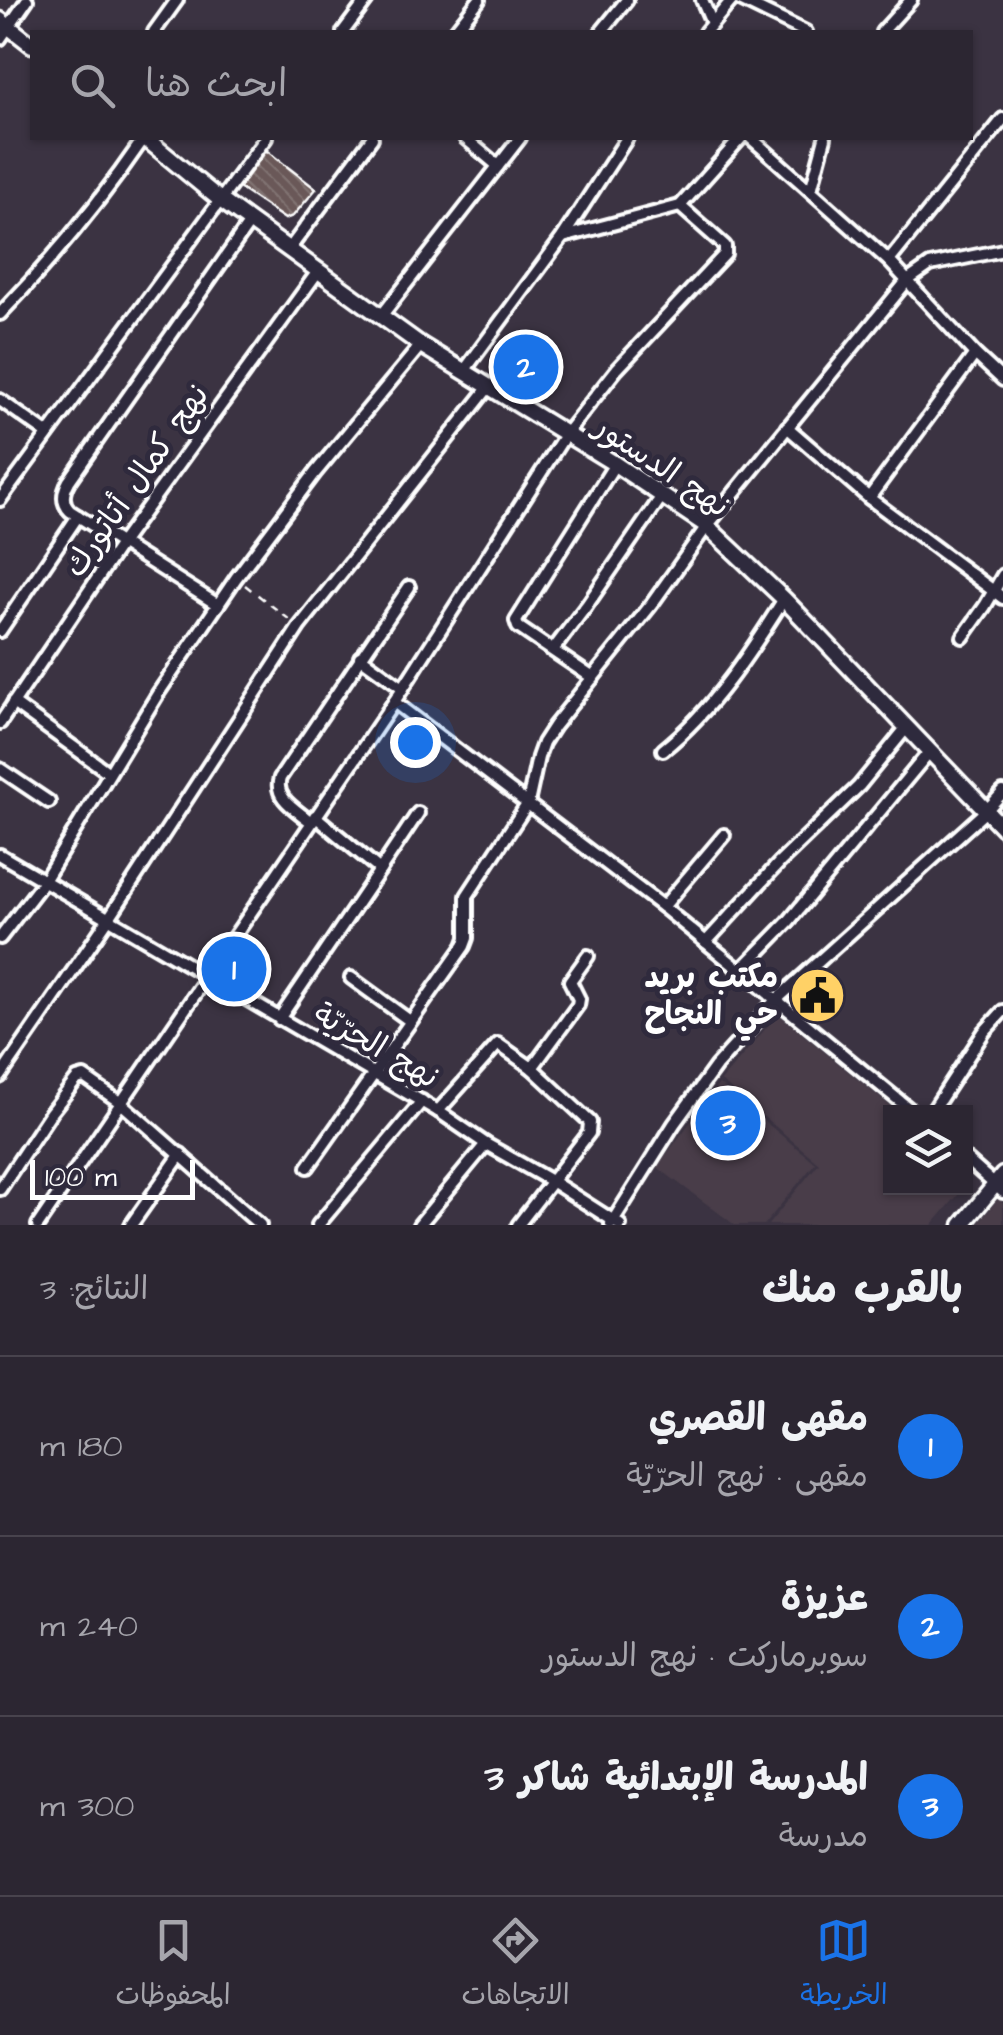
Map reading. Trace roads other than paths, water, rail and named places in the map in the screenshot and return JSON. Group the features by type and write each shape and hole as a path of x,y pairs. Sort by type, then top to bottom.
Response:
{"street":[{"path":"0,39 5,23 27,0"},
{"path":"155,30 177,0"},
{"path":"344,30 367,0"},
{"path":"459,30 479,0"},
{"path":"603,30 627,0"},
{"path":"702,0 708,28"},
{"path":"708,28 732,0"},
{"path":"740,0 802,30"},
{"path":"884,30 911,0"},
{"path":"5,23 30,44"},
{"path":"889,261 1003,119"},
{"path":"0,314 85,220 143,140"},
{"name":"نهج الدستور","path":"146,140 219,199 421,345 615,464 707,526 784,599 1003,828"},
{"path":"0,500 264,140"},
{"path":"290,248 371,140"},
{"path":"467,140 498,166"},
{"path":"382,315 518,140"},
{"path":"464,371 562,238 626,140"},
{"path":"562,238 680,206 738,140"},
{"path":"753,140 889,261 1003,380"},
{"path":"812,190 824,140"},
{"path":"38,1225 394,702 565,435 630,354 725,254 725,246 680,206"},
{"path":"218,605 70,511 64,501 65,488 250,222"},
{"path":"308,1166 464,946 466,896 528,803 543,742 651,606 707,526 907,281 930,264 1002,252"},
{"name":"نهج كمال أتاتورك","path":"0,723 122,542 319,270"},
{"path":"0,938 44,881 159,692 236,578 315,472 421,345"},
{"path":"869,498 976,354"},
{"path":"0,1076 109,918 299,627 488,388"},
{"path":"0,400 48,434"},
{"path":"787,427 869,498 998,594"},
{"path":"593,678 518,628 516,622 615,464"},
{"path":"553,650 662,496"},
{"path":"0,631 78,516"},
{"path":"963,636 998,594 1003,574"},
{"path":"380,870 280,794 277,784 409,586"},
{"path":"662,750 724,686 784,599"},
{"path":"360,656 403,688"},
{"path":"394,702 663,906 904,1105"},
{"path":"13,703 109,773"},
{"path":"706,942 780,862 859,786 907,727"},
{"path":"740,972 788,922 930,751"},
{"path":"0,768 49,802"},
{"path":"614,1223 674,1124 775,1001 1003,792"},
{"path":"278,1019 418,813"},
{"path":"663,906 724,835"},
{"name":"نهج الحرّيّة","path":"0,855 438,1110 614,1223"},
{"path":"532,1068 578,1006 579,999 570,980 588,956"},
{"path":"352,978 410,1021"},
{"path":"937,1105 984,1032 1003,1011"},
{"path":"438,1110 496,1044 503,1045 532,1068 591,1124 589,1134 518,1225"},
{"path":"0,1189 77,1080 88,1079 121,1103 260,1225"},
{"path":"318,1225 422,1101"},
{"path":"419,1225 486,1144"},
{"path":"131,1225 180,1154"},
{"path":"962,1225 1000,1184 973,1164"}],"place":[{"name":"عزيزة","path":"526,367"},
{"name":"مقهى القصري","path":"234,969"},
{"name":"مكتب بريد حي النجاح","path":"817,995"},
{"name":"المدرسة الإبتدائية شاكر 3","path":"728,1123"}]}
